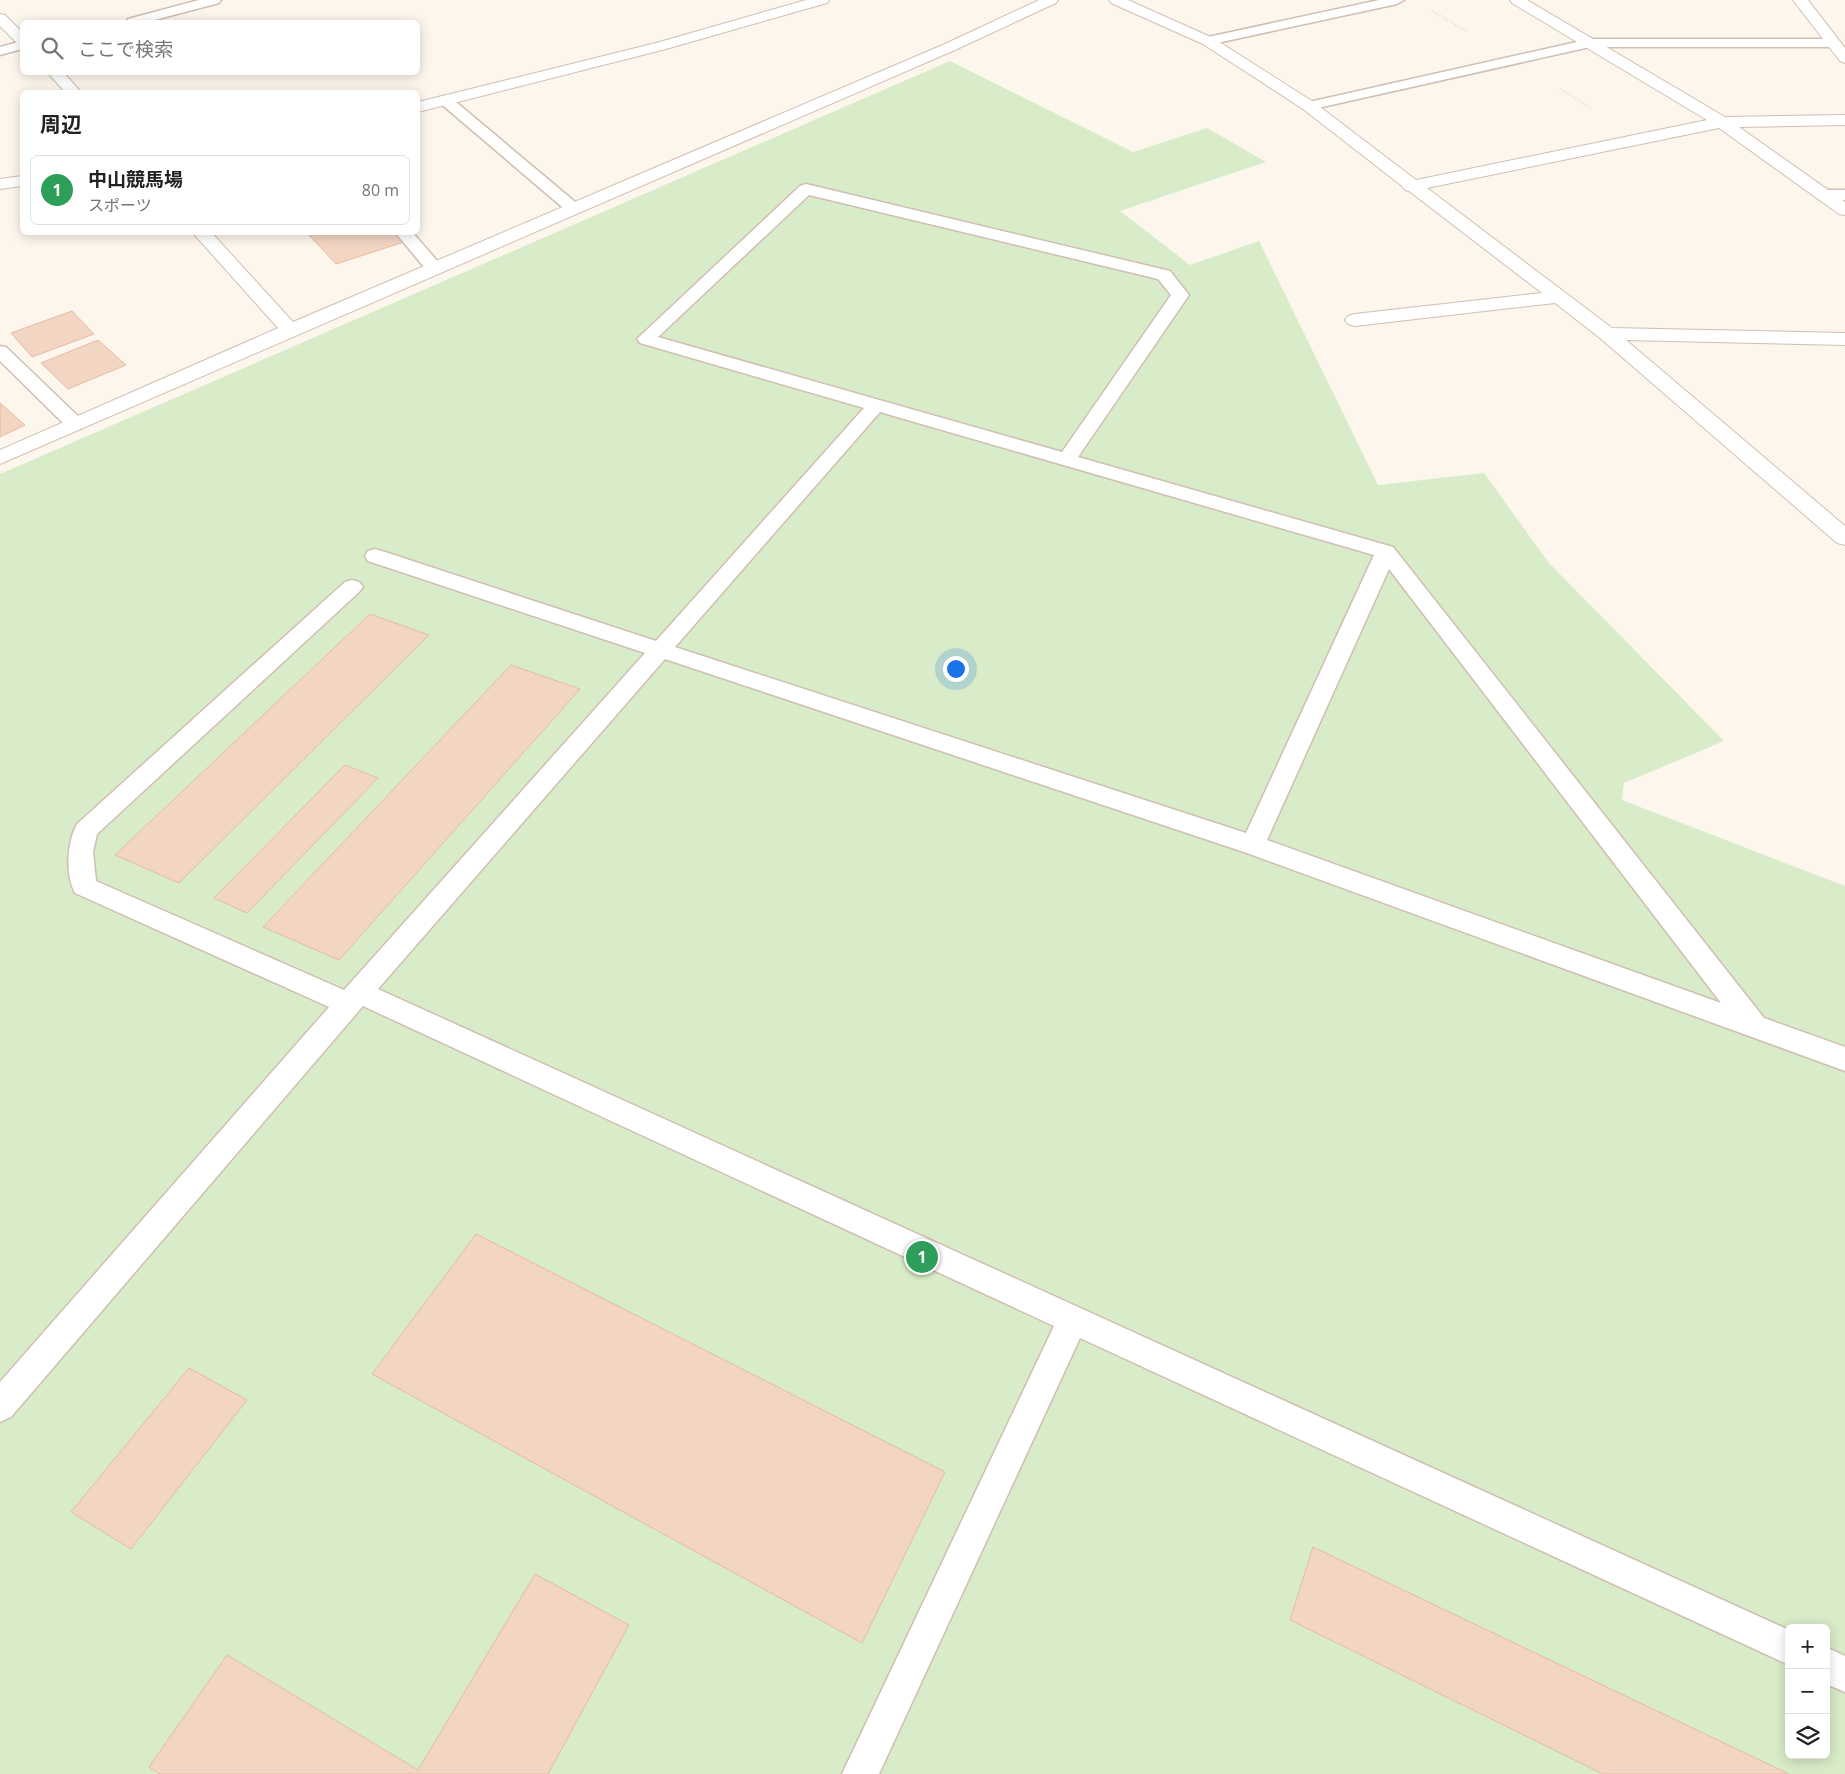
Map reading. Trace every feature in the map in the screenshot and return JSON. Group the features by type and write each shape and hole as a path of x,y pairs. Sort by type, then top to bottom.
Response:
{"street":[{"path":"420,106 661,46 822,0"},
{"path":"0,458 290,330 950,47 1051,0"},
{"path":"1116,0 1208,40 1309,106 1411,186 1607,334 1845,538"},
{"path":"1517,0 1722,122 1845,210"},
{"path":"1800,0 1845,58"},
{"path":"0,18 20,38"},
{"path":"57,75 71,90"},
{"path":"1411,186 1722,122 1845,120"},
{"path":"0,184 20,181"},
{"path":"204,235 290,330"},
{"path":"1355,320 1558,297"},
{"path":"1607,334 1844,339"}],"lane":[{"path":"140,20 214,0"},
{"path":"1208,40 1397,0"},
{"path":"1309,106 1590,43 1834,43"},
{"path":"0,51 20,46"},
{"path":"445,100 574,209"},
{"path":"1066,460 1180,294 1164,275 806,189 646,339 876,405 1066,460 1386,552 1755,1027"},
{"path":"1824,195 1845,195"},
{"path":"406,235 434,268"},
{"path":"0,351 75,424"},
{"path":"0,1406 354,998 876,405"},
{"path":"1253,845 1386,552"},
{"path":"375,556 1253,845 1845,1059"},
{"path":"352,587 86,830 80,852 84,886 354,998 1072,1320 1785,1646"},
{"path":"860,1774 1072,1320"},
{"path":"1830,1668 1845,1674"}],"green space":[{"path":"950,61 1133,152 1207,128 1266,162 1120,211 1190,265 1259,241 1378,485 1484,473 1549,563 1724,741 1624,783 1622,800 1845,886 1845,1774 0,1774 0,474"}],"building":[{"path":"309,235 398,235 404,242 336,264"},
{"path":"72,311 94,334 32,357 11,333"},
{"path":"98,340 126,365 68,389 41,363"},
{"path":"0,403 25,425 0,437"},
{"path":"370,614 429,635 179,883 115,855"},
{"path":"511,665 580,689 339,960 263,927"},
{"path":"345,765 378,778 247,913 214,898"},
{"path":"476,1234 945,1472 862,1643 372,1374"},
{"path":"189,1368 247,1400 131,1549 71,1512"},
{"path":"1313,1547 1789,1774 1603,1774 1290,1620"},
{"path":"535,1574 629,1625 548,1774 160,1774 149,1767 227,1655 418,1770"}],"place":[{"name":"中山競馬場","path":"922,1257"}]}
